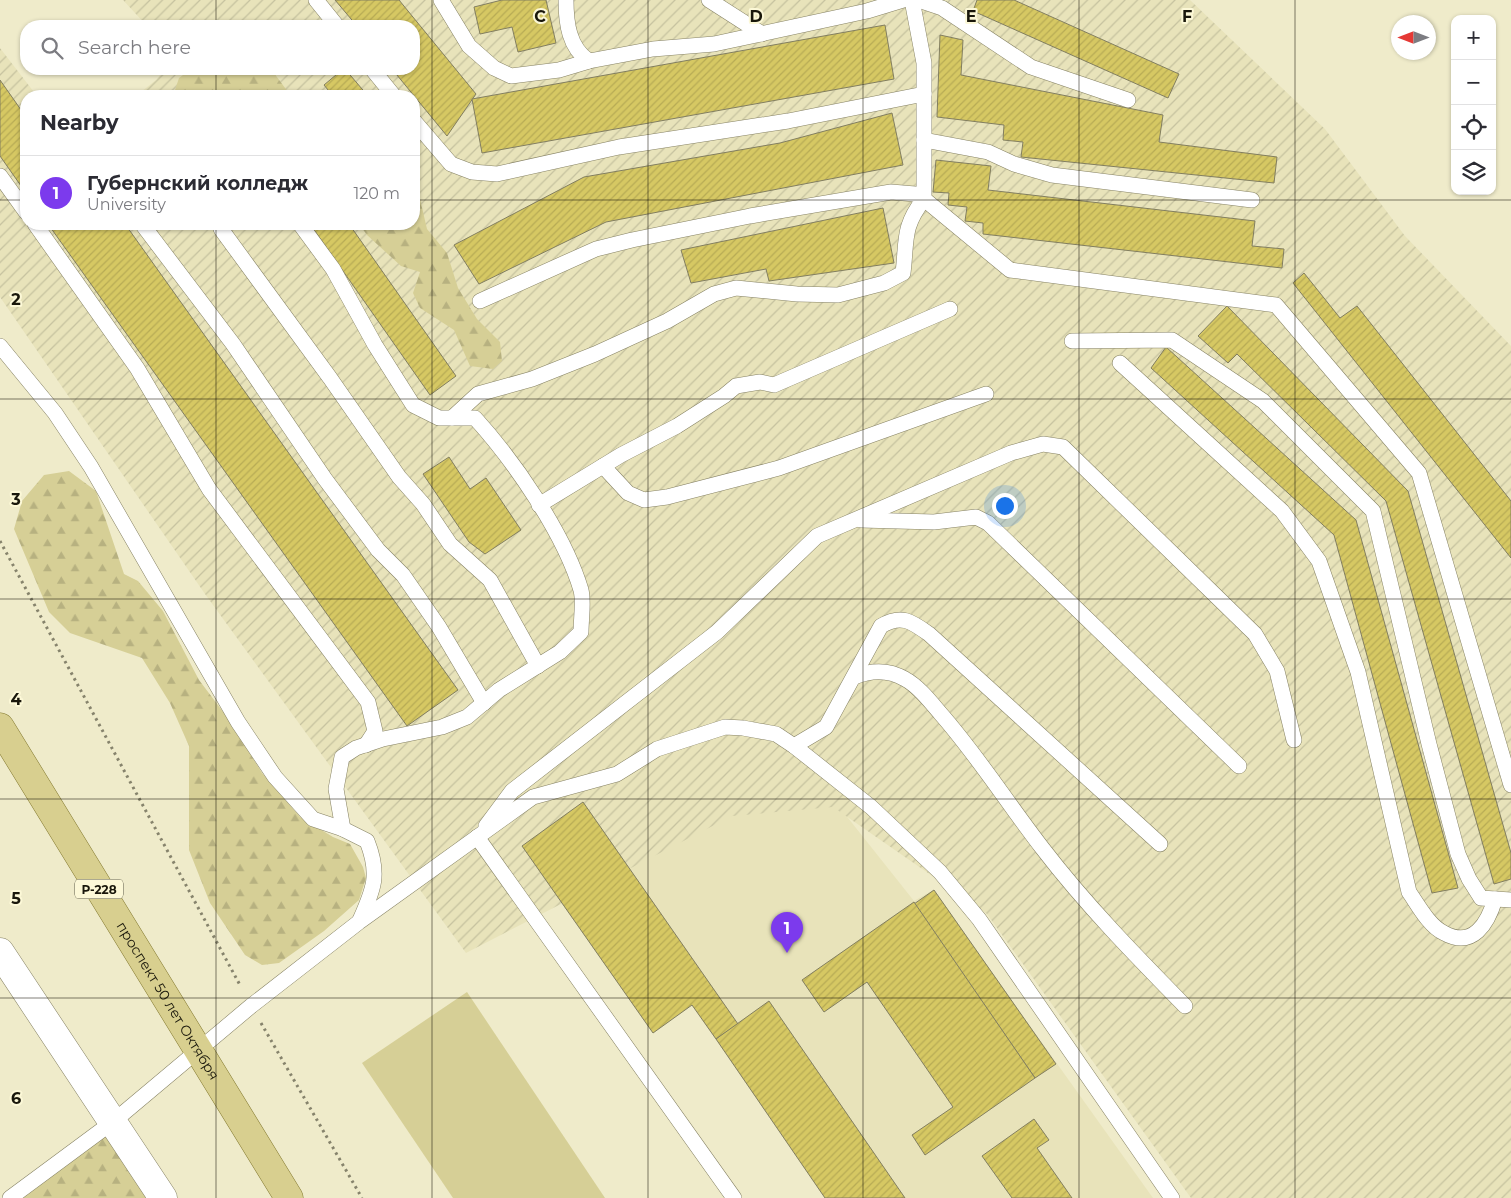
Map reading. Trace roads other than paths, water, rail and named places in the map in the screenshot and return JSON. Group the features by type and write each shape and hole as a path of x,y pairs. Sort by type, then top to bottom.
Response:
{"main road":[{"name":"проспект 50 лет Октября","path":"0,727 289,1198"}],"street":[{"path":"0,952 114,1121 163,1198"}],"lane":[{"path":"316,0 332,20"},
{"path":"566,0 569,31 574,48 589,62"},
{"path":"709,0 762,34"},
{"path":"444,1 469,46 494,68 511,76 559,70 653,49 714,44 867,11 903,0"},
{"path":"452,418 478,394 532,379 595,354 667,321 714,294 736,288 838,295 884,284 903,273 907,229 913,215 924,199 924,62 912,0"},
{"path":"918,0 942,8 974,27 1006,52 1031,67 1128,100"},
{"path":"377,75 389,90"},
{"path":"420,128 451,164 472,172 497,174 619,147 788,122 924,94"},
{"path":"924,140 988,152 1014,164 1052,175 1252,200"},
{"path":"0,176 20,204"},
{"path":"480,301 596,249 632,240 891,192 915,194 924,199 1010,270 1276,305 1419,473 1511,784"},
{"path":"38,230 137,368 208,489 368,702 375,731 366,745"},
{"path":"147,230 233,344 325,479 378,550 403,575 439,627 484,703"},
{"path":"222,230 330,378 399,477 423,504 450,544 490,580 538,666"},
{"path":"304,230 333,269 375,345 413,405 439,418 475,418 496,442 539,505 558,537 582,591 581,632 560,652 499,690 466,717 442,728 417,731 356,748 342,757 336,789 343,829"},
{"path":"539,505 603,466 677,426 724,396 736,386 760,382 774,385 950,309"},
{"path":"1072,341 1172,340 1263,400 1373,511 1429,744 1458,854 1469,879 1482,898 1511,900"},
{"path":"0,346 55,413 91,466 238,722 276,777 313,819 343,829 367,841 376,874 372,894 359,922"},
{"path":"1120,363 1282,511 1319,561 1358,672 1409,892 1424,914 1443,933 1462,938 1479,932 1490,916 1495,899"},
{"path":"603,466 628,493 644,500 666,497 779,468 986,394"},
{"path":"477,837 512,791 717,632 817,536 1011,453 1043,444 1063,447 1255,634 1277,672 1294,740"},
{"path":"855,520 934,522 976,517 988,523 1239,766"},
{"path":"794,746 826,727 880,626 891,620 905,620 917,626 1160,844"},
{"path":"854,677 863,673 890,672 906,679 928,700 971,752 1063,873 1116,935 1185,1006"},
{"path":"10,1198 114,1121 251,1006 359,922 533,797 617,774 657,749 725,728 742,728 776,734 794,746 871,808 940,872 979,919 1172,1198"},
{"path":"477,837 734,1198"}],"place":[{"name":"Губернский колледж","path":"787,953"}]}
